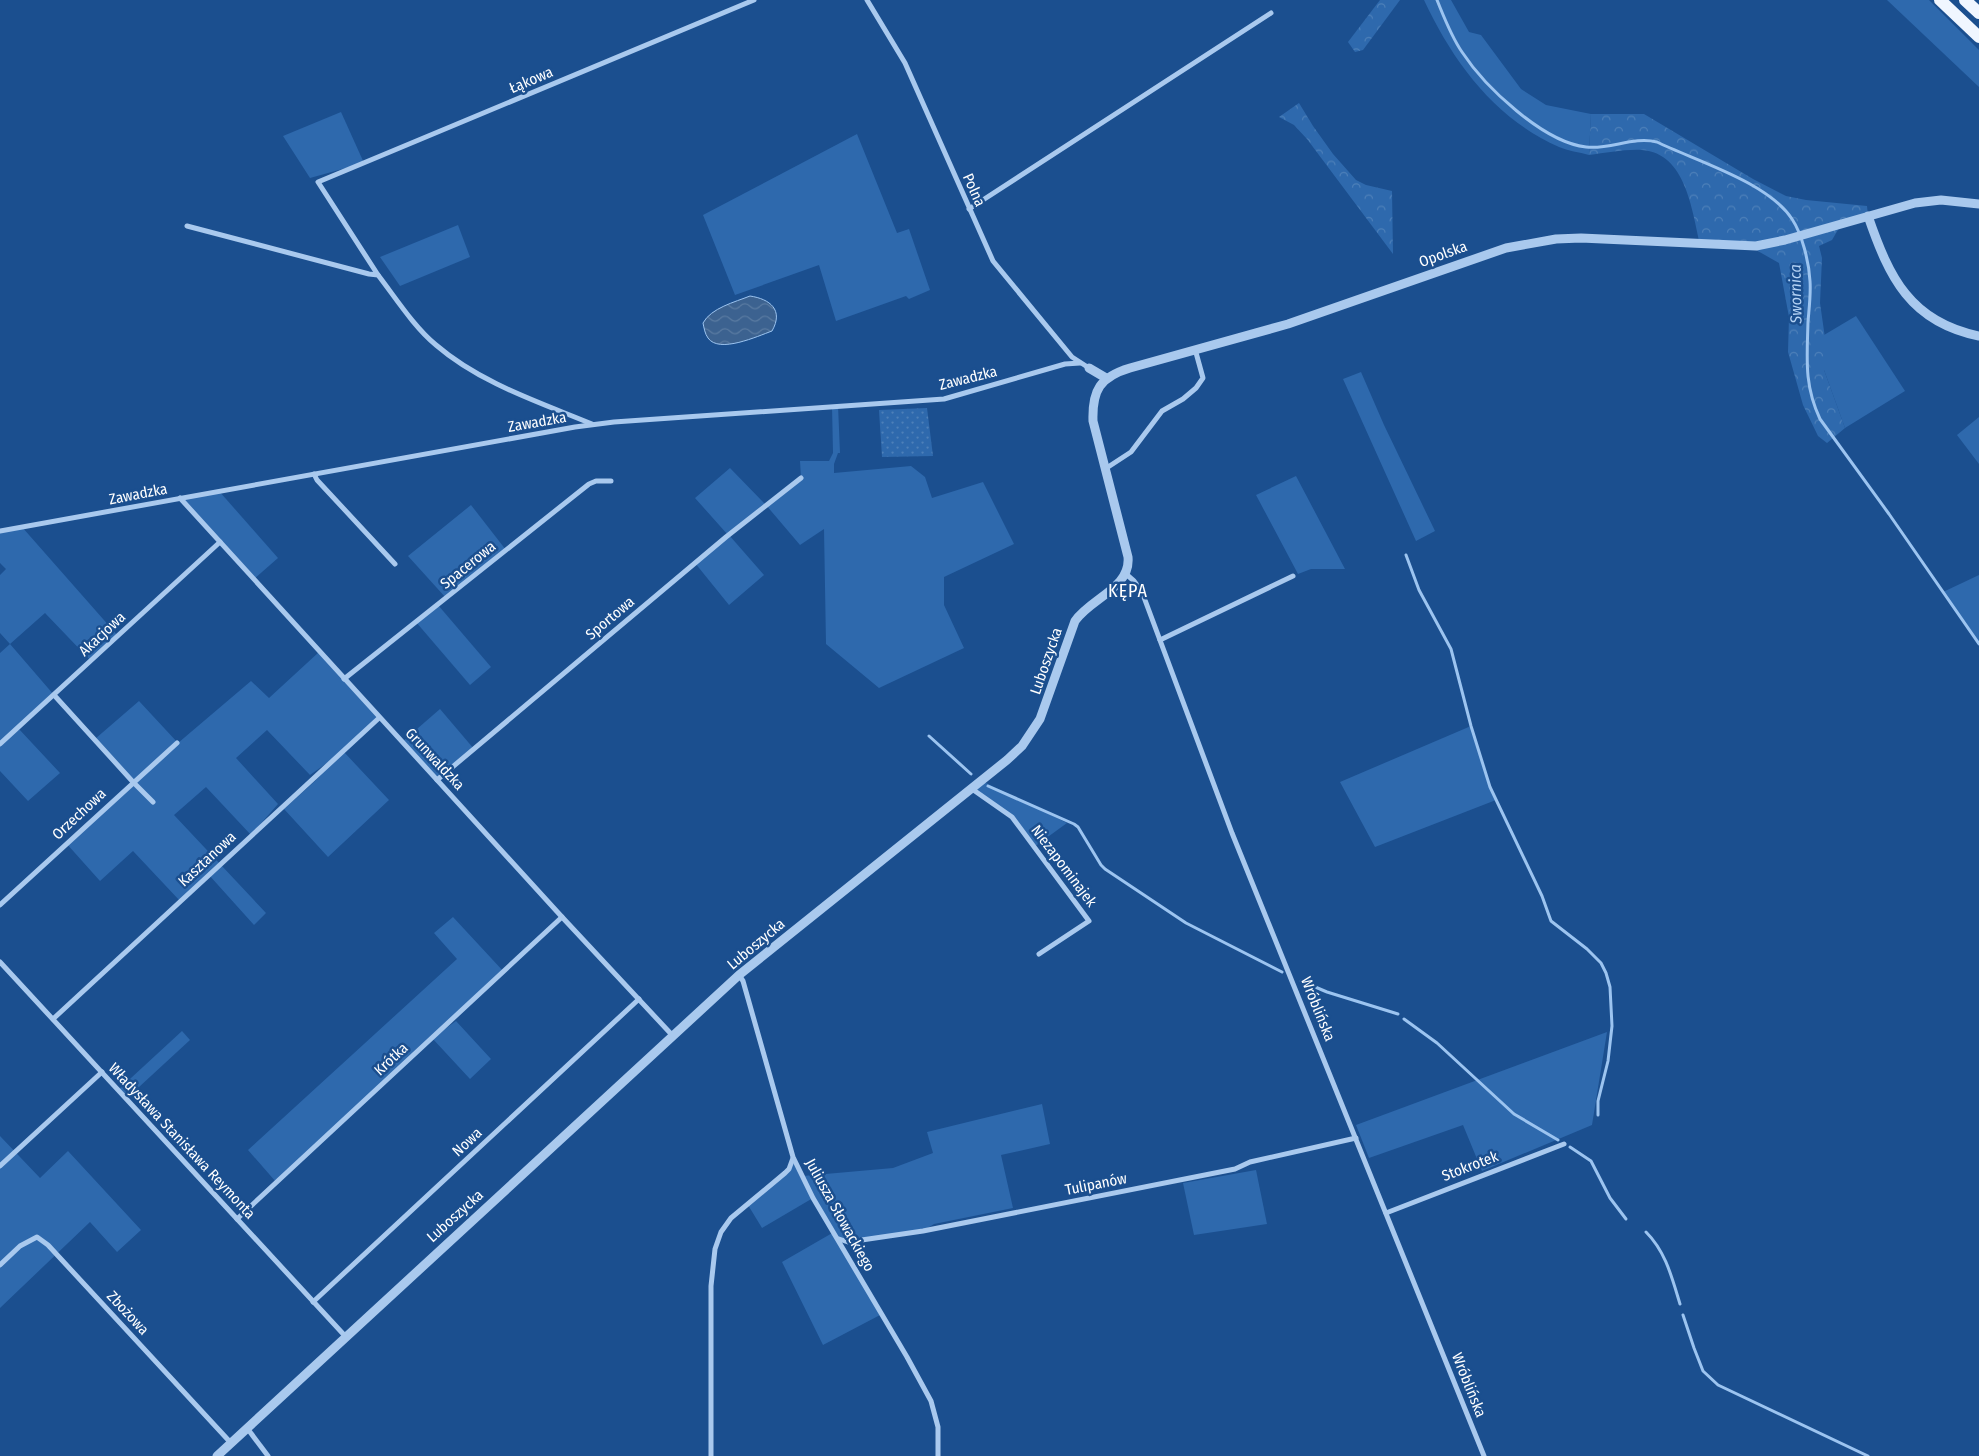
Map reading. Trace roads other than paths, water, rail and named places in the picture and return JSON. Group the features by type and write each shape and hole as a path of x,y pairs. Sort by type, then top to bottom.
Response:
{"main road":[{"path":"1940,0 1979,37"},
{"path":"1965,0 1979,14"}],"street":[{"name":"Łąkowa","path":"378,274 318,182 754,0"},
{"name":"Polna","path":"867,0 905,63 993,262 1072,357 1089,368"},
{"path":"969,209 1271,12"},
{"name":"Opolska","path":"1106,378 1121,370 1288,324 1479,256 1524,244 1556,239 1581,238 1749,246 1785,240 1904,205 1941,200 1979,204"},
{"path":"1868,216 1885,262 1897,283 1908,297 1926,313 1942,323 1968,334 1979,336"},
{"path":"187,226 360,272 378,274 425,335 447,355 505,388 593,425"},
{"path":"1105,469 1131,452 1162,411 1183,399 1196,388 1203,378 1195,349"},
{"name":"Zawadzka","path":"0,531 593,425 944,399 1065,364 1080,363"},
{"path":"1089,368 1106,378 1097,388 1094,399 1095,432 1128,557 1126,574"},
{"path":"314,474 317,480 395,564"},
{"name":"Sportowa","path":"437,780 726,537 801,478"},
{"name":"Spacerowa","path":"344,679 589,484 611,481"},
{"name":"Grunwaldzka","path":"180,498 673,1036"},
{"name":"Akacjowa","path":"0,744 220,542"},
{"name":"Wróblińska","path":"1126,574 1142,592 1232,833 1484,1456"},
{"name":"Luboszycka","path":"217,1456 739,975 972,789 1022,746 1034,730 1045,706 1075,621 1081,613 1118,584 1126,574"},
{"path":"1160,640 1294,576"},
{"path":"54,694 153,802"},
{"name":"Kasztanowa","path":"52,1019 380,718"},
{"name":"Orzechowa","path":"0,905 177,743"},
{"name":"Niezapominajek","path":"972,789 1012,817 1089,922 1039,954"},
{"name":"Krótka","path":"237,1219 562,917"},
{"name":"Władysława Stanisława Reymonta","path":"0,962 346,1337"},
{"name":"Juliusza Słowackiego","path":"739,975 745,989 793,1157 813,1198 931,1401 938,1427 938,1456"},
{"name":"Nowa","path":"313,1302 639,999"},
{"path":"0,1166 102,1072"},
{"name":"Tulipanów","path":"838,1239 848,1242 923,1231 1235,1170 1250,1162 1356,1138"},
{"name":"Stokrotek","path":"1386,1213 1564,1144"},
{"path":"711,1456 711,1286 715,1249 721,1232 726,1225 785,1173 792,1164 793,1157"},
{"name":"Zbożowa","path":"0,1265 20,1246 37,1237 48,1245 231,1443"},
{"path":"247,1428 268,1456"}],"water":[{"path":"750,296 764,300 776,311 775,324 772,331 748,340 729,344 713,342 708,338 703,323 712,313 717,309"}],"waterway":[{"name":"Swornica","path":"1437,0 1454,40 1472,66 1516,111 1534,124 1569,143 1586,147 1604,147 1639,141 1657,142 1749,183 1781,206 1792,219 1802,240 1807,257 1810,291 1807,348 1808,372 1811,395 1820,419 1889,514 1979,644"},
{"path":"1406,555 1419,590 1451,649 1471,726 1490,787 1542,896 1551,921 1587,949 1601,963 1606,973 1610,987 1612,1026 1608,1061 1598,1101 1598,1115"},
{"path":"929,736 971,774"},
{"path":"988,786 1074,824 1078,827 1105,869 1186,923 1282,972"},
{"path":"1301,981 1327,992 1398,1014"},
{"path":"1404,1019 1437,1043 1514,1114 1558,1140"},
{"path":"1570,1147 1591,1161 1610,1198 1626,1219"},
{"path":"1646,1232 1659,1248 1671,1275 1680,1304"},
{"path":"1683,1315 1703,1371 1718,1385 1868,1456"}],"district":[{"name":"KĘPA","path":"1128,591"}]}
